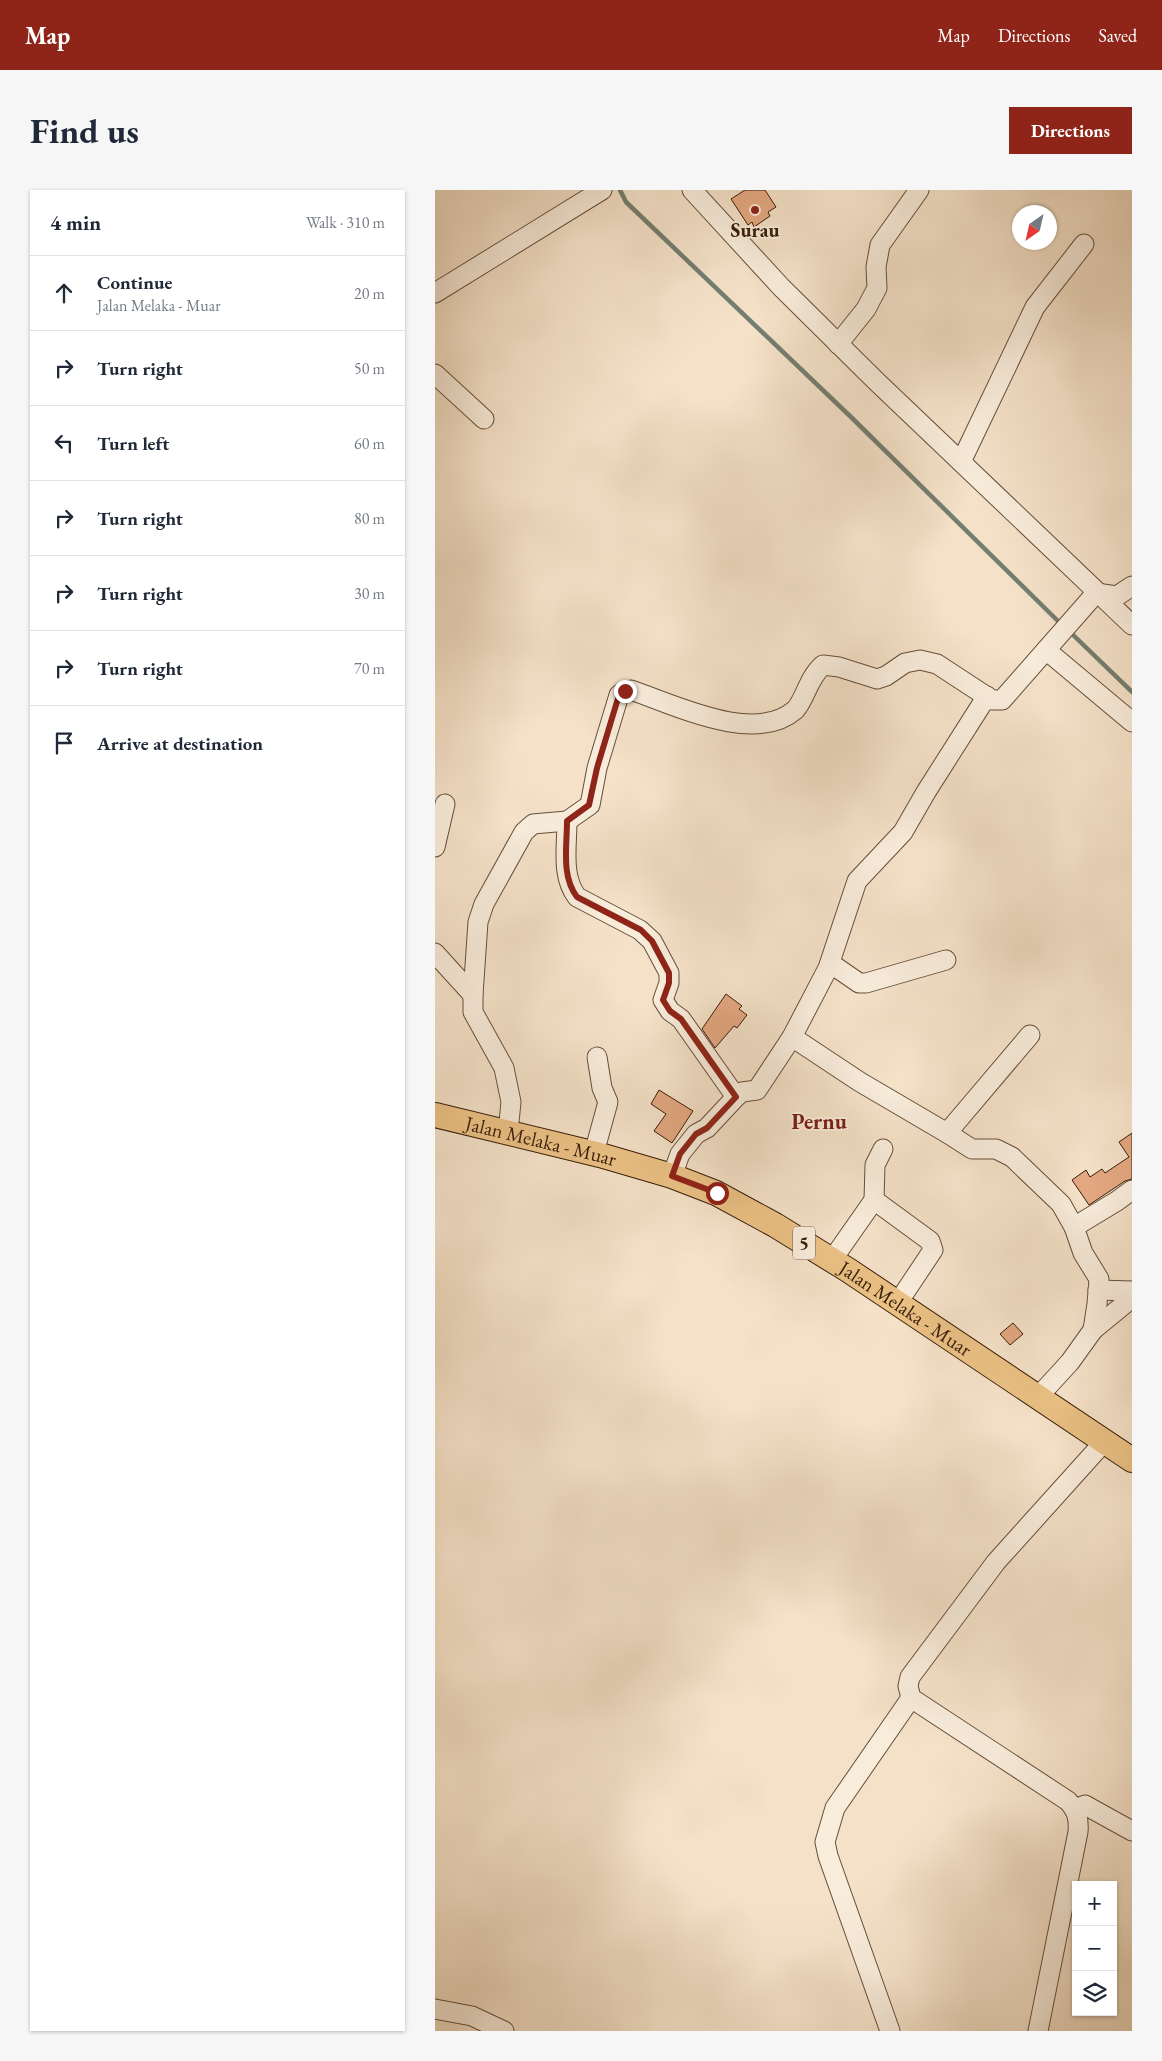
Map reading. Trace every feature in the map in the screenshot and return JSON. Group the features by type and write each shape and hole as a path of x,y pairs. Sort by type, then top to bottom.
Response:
{"main road":[{"name":"Jalan Melaka - Muar","path":"435,1116 508,1132 598,1139 676,1165 725,1198 775,1225 832,1260 1132,1460"}],"street":[{"path":"692,190 781,287 838,344 1132,625"},
{"path":"838,344 866,310 877,288 876,267 880,245 919,190"},
{"path":"435,293 597,193"},
{"path":"961,462 1031,314 1084,244"},
{"path":"435,374 484,419"},
{"path":"1097,592 1117,596 1132,586"},
{"path":"508,1132 511,1102 504,1068 473,1012 478,922 484,904 524,832 533,824 567,821 589,805 597,768 619,695 631,690 716,719 755,725 778,720 796,709 815,672 823,665 839,667 877,680 905,664 920,660 937,664 992,700 1002,700 1097,592"},
{"path":"1051,645 1132,722"},
{"path":"676,1165 696,1134 707,1128 742,1092 757,1090 792,1037 830,963 857,881 903,832 987,696"},
{"path":"435,847 445,804"},
{"path":"567,821 567,878 570,888 577,897 641,930 652,941 669,973 669,983 663,1000 670,1011 681,1019 736,1097"},
{"path":"435,953 473,996"},
{"path":"830,963 859,983 866,983 946,960"},
{"path":"947,1133 1030,1035"},
{"path":"792,1037 860,1082 972,1149 996,1149 1012,1157 1061,1204 1074,1227 1083,1253 1099,1279 1093,1330"},
{"path":"597,1057 602,1088 608,1102 598,1139"},
{"path":"832,1260 874,1200 875,1166 883,1149"},
{"path":"1074,1227 1132,1190"},
{"path":"874,1200 930,1241 933,1250 897,1304"},
{"path":"1098,1290 1132,1291"},
{"path":"1037,1398 1070,1362 1093,1330 1132,1298"},
{"path":"1038,2031 1078,1832 1079,1820 1075,1809 1068,1800 911,1698 908,1686 910,1677 996,1562 1103,1442"},
{"path":"890,2031 828,1856 825,1842 835,1808 911,1698"},
{"path":"1075,1809 1085,1805 1132,1831"},
{"path":"435,2009 472,2016 504,2031"}],"building":[{"name":"Surau","path":"745,190 765,190 776,207 768,212 770,216 754,227 752,222 748,225 731,199"},
{"path":"726,994 742,1006 739,1009 747,1015 737,1028 734,1026 715,1048 702,1029"},
{"path":"659,1090 693,1111 672,1143 654,1131 666,1114 651,1104"},
{"path":"1132,1133 1132,1179 1125,1181 1089,1205 1072,1180 1086,1170 1090,1177 1102,1169 1105,1173 1129,1157 1119,1142"},
{"path":"1013,1323 1023,1334 1010,1345 1000,1334"}],"waterway":[{"path":"620,190 626,202 852,418 1062,625"},
{"path":"1068,630 1132,692"}],"place":[{"name":"Surau","path":"755,210"}],"district":[{"name":"Pernu","path":"819,1121"}],"route":[{"path":"625,691 619,695 597,768 589,805 567,821 567,878 570,888 577,897 641,930 652,941 666,963 669,973 669,983 663,1000 670,1011 681,1019 736,1097 707,1128 696,1134 680,1154 672,1176 717,1193"}]}
